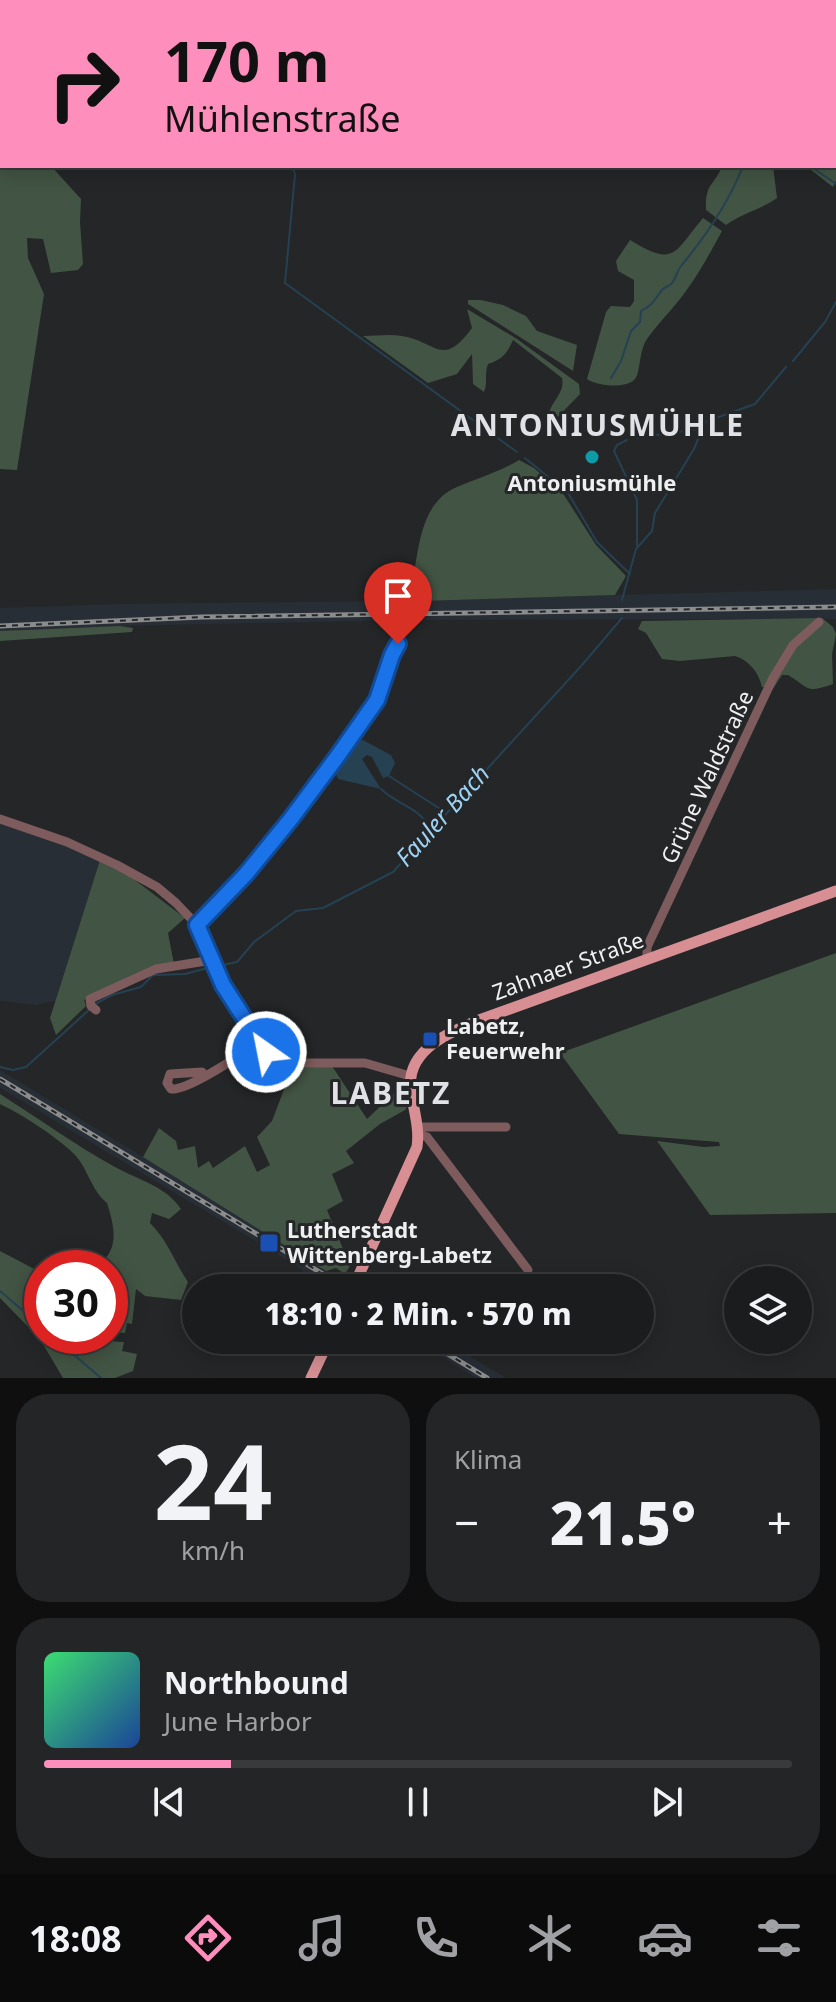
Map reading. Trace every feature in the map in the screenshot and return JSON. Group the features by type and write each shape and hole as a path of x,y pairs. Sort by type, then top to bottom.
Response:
{"main road":[{"name":"Zahnaer Straße","path":"410,1076 421,1054 462,1027 836,891"},
{"path":"359,1274 415,1153 418,1130 410,1076"},
{"path":"311,1378 322,1354"}],"street":[{"name":"Grüne Waldstraße","path":"647,959 647,947 773,678 793,645 819,622"},
{"path":"197,925 246,874 337,757 377,700 398,644"},
{"path":"0,819 67,842 129,871 170,897 197,925 214,965 258,1044 266,1052 282,1061 365,1063 410,1076"},
{"path":"96,1010 91,1006 90,999 156,969 214,965"},
{"path":"205,1076 258,1044"},
{"path":"418,1130 506,1127"},
{"path":"418,1130 427,1137 528,1270"}],"shaded area":[{"path":"836,589 836,619 403,620 0,631 0,608"},
{"path":"0,823 67,845 100,860 55,1001 35,1005 0,1001"},
{"path":"0,1070 332,1274 307,1274 0,1088"},
{"path":"437,1354 466,1354 506,1378 476,1378"}],"green space":[{"path":"0,168 53,168 81,199 83,264 78,270 51,273 43,239 27,238 28,258 44,294 17,470 0,469"},
{"path":"721,168 773,168 777,198 726,225 706,210 709,189"},
{"path":"809,168 836,168 833,187"},
{"path":"703,218 722,231 691,284 647,339 634,380 604,385 587,379 606,312 611,306 630,307 634,301 634,280 618,271 616,261 630,240 656,253 672,253"},
{"path":"468,300 503,305 526,316 537,331 577,345 573,371 468,304"},
{"path":"467,309 517,339 579,384 580,394 554,421 549,413 560,392 562,378 513,340 504,355 488,364 484,392 473,384 472,354 457,374 428,383 363,336 402,336 446,350 462,340 472,328"},
{"path":"519,460 534,468 564,495 596,545 626,576 615,595 419,601 411,589 422,531 434,505 457,487"},
{"path":"822,618 836,634 832,654 833,684 817,689 805,686 788,675 782,675 773,689 762,687 753,668 735,656 680,661 662,659 646,633 638,629 642,621"},
{"path":"133,628 132,632 0,641 0,631"},
{"path":"100,860 123,871 185,918 168,933 174,964 101,990 84,1000 86,1006 56,1035 50,1018"},
{"path":"836,953 836,1213 710,1215 657,1141 704,1147 720,1146 719,1142 619,1134 560,1053"},
{"path":"332,1066 367,1119 405,1083 409,1103 405,1110 380,1124 346,1151 354,1163 332,1174 343,1201 327,1210 350,1266 345,1274 336,1268 326,1271 143,1157 159,1128 176,1141 178,1150 195,1146 198,1168 209,1161 213,1168 245,1146 257,1172 270,1165 257,1137 272,1121 292,1068"},
{"path":"0,1094 86,1150 160,1189 175,1201 181,1209 169,1219 152,1213 150,1223 183,1274 181,1300 145,1296 136,1289 132,1324 128,1323 128,1250 110,1250 114,1238 107,1203 75,1155 39,1127 0,1104"},
{"path":"0,1251 24,1264 24,1323 0,1298"},
{"path":"49,1354 137,1354 133,1371 115,1378 63,1378"}],"water":[{"path":"363,740 391,755 395,763 389,776 383,778 372,757 367,755 362,759 381,789 338,779 336,774 342,756 353,742"}],"waterway":[{"path":"293,168 295,174 285,283 517,452"},
{"path":"611,378 621,361 631,331 640,322 641,311 672,283 724,206 742,168"},
{"path":"813,168 836,184"},
{"name":"Fauler Bach","path":"793,361 825,322 836,302"},
{"name":"Fauler Bach","path":"622,600 636,549 652,531 655,513 694,449 705,422 755,404 786,367"},
{"path":"634,438 699,429"},
{"path":"627,440 617,445 614,451 637,500 637,546"},
{"path":"525,458 568,493 597,542 630,574"},
{"name":"Fauler Bach","path":"218,966 237,962 254,942 296,911 323,908 393,872 622,618"},
{"path":"389,776 445,812"},
{"path":"381,789 420,815 431,829"},
{"name":"Fauler Bach","path":"95,1004 112,995 141,987 153,975 185,974 211,967"},
{"name":"Fauler Bach","path":"0,1067 13,1070 26,1067 90,1009"},
{"path":"0,1291 24,1312"},
{"path":"73,1354 101,1378"}],"railway":[{"path":"0,626 202,617 836,607"},
{"path":"0,1079 323,1274"},
{"path":"448,1354 487,1378"}],"place":[{"name":"Antoniusmühle","path":"592,457"},
{"name":"Labetz, Feuerwehr","path":"430,1039"},
{"name":"Lutherstadt Wittenberg-Labetz","path":"269,1243"}],"district":[{"name":"ANTONIUSMÜHLE","path":"598,426"},
{"name":"LABETZ","path":"391,1094"}],"route":[{"path":"266,1052 258,1044 223,985 197,925 246,874 337,757 377,700 398,644"}]}
